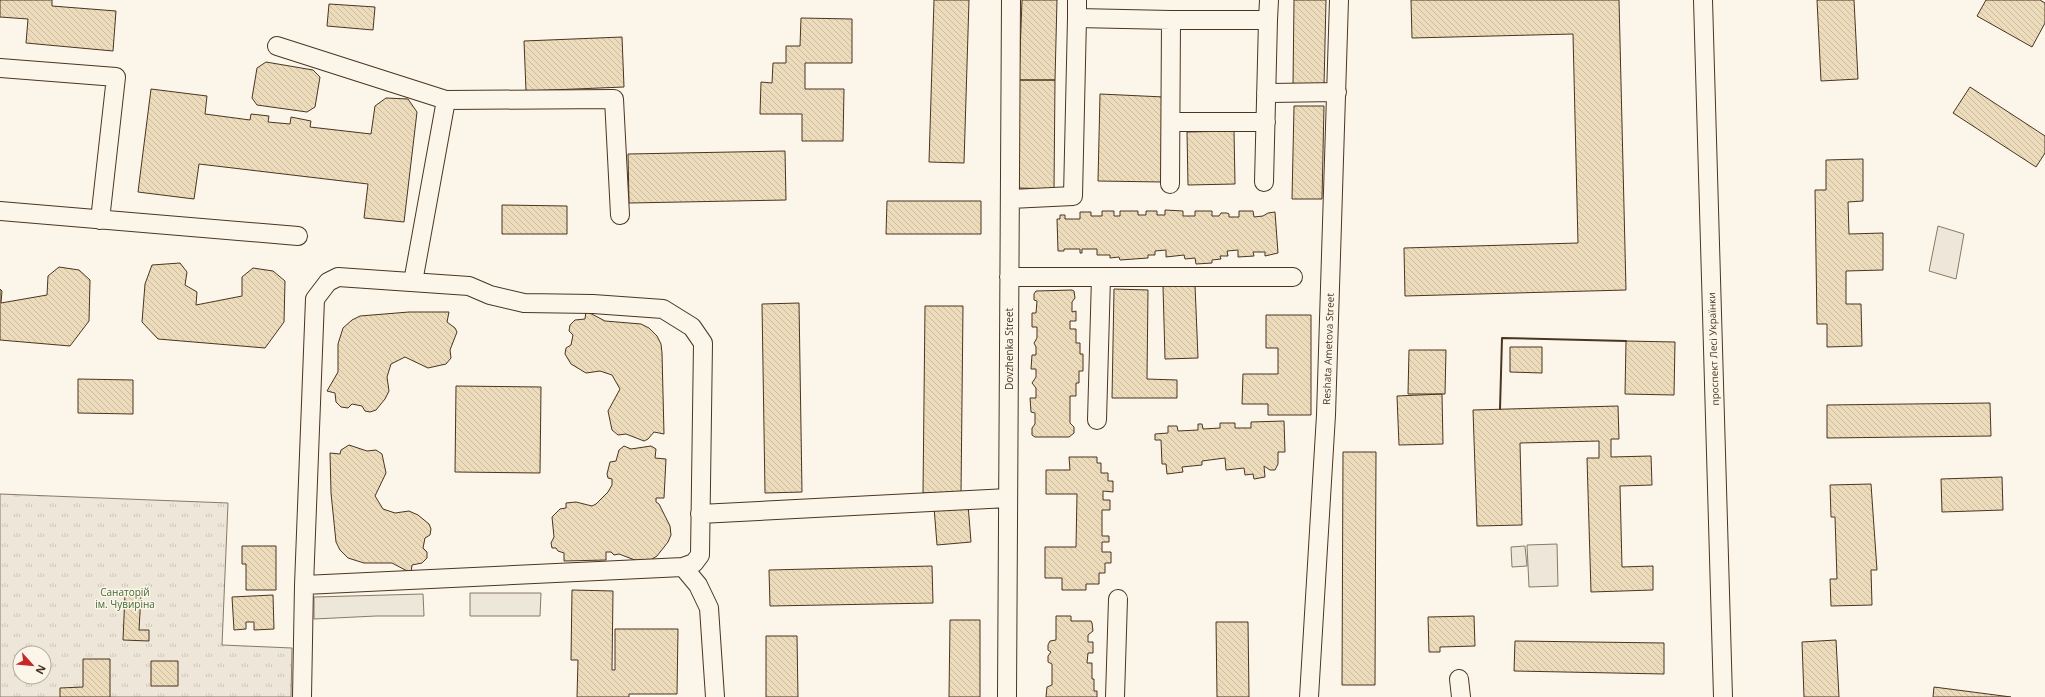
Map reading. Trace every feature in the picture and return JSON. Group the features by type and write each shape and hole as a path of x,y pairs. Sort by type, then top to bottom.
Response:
{"street":[{"name":"Dovzhenka Street","path":"1006,697 1011,0"},
{"path":"1010,199 1073,196 1077,0"},
{"path":"1264,182 1269,0"},
{"name":"Reshata Ametova Street","path":"1309,697 1326,415 1339,0"},
{"name":"проспект Лесі Українки","path":"1703,0 1723,697"},
{"path":"1077,18 1268,20"},
{"path":"1170,184 1171,20"},
{"path":"277,46 446,100 614,99 620,215"},
{"path":"0,68 116,77 100,220"},
{"path":"1266,93 1337,92"},
{"path":"413,282 446,100"},
{"path":"1170,122 1266,122"},
{"path":"0,211 298,236"},
{"path":"302,697 304,585 315,299 328,282 338,277 469,286 490,296 524,303 593,304 663,309 692,327 703,343 700,555 694,564 683,567 304,585"},
{"path":"1009,277 1293,277"},
{"path":"1097,420 1101,277"},
{"path":"700,514 1008,498"},
{"path":"683,567 698,585 709,608 715,697"},
{"path":"1115,697 1118,599"},
{"path":"1458,679 1461,697"}],"green space":[{"path":"1938,226 1964,234 1956,279 1929,271"},
{"name":"Санаторій ім. Чувиріна","path":"0,494 228,503 222,645 292,648 291,697 0,697"},
{"path":"1557,544 1558,586 1529,587 1527,545"},
{"path":"1525,546 1527,566 1512,567 1511,547"}],"shaded area":[{"path":"470,593 541,593 540,616 470,616"},
{"path":"423,594 424,616 376,616 314,619 314,597"}],"building":[{"path":"0,0 52,0 52,6 116,11 113,51 26,43 28,19 0,17"},
{"path":"934,0 969,0 964,163 929,162"},
{"path":"1022,0 1057,0 1055,80 1019,80"},
{"path":"1294,0 1326,0 1324,86 1293,86"},
{"path":"1411,0 1619,0 1626,290 1405,296 1404,248 1578,243 1573,34 1412,38"},
{"path":"1817,0 1854,0 1858,79 1821,81"},
{"path":"1986,0 2040,0 2045,3 2045,23 2032,47 1977,16"},
{"path":"329,4 375,7 373,30 327,26"},
{"path":"801,18 852,19 852,63 805,63 805,89 844,89 843,141 802,141 802,114 760,114 761,82 772,83 773,63 786,63 786,46 800,46"},
{"path":"622,37 624,87 526,91 524,41"},
{"path":"266,62 313,70 320,77 315,107 307,112 257,105 252,98 257,68"},
{"path":"1019,80 1055,80 1054,189 1018,188"},
{"path":"1970,87 2045,136 2045,153 2036,167 1953,113"},
{"path":"151,89 207,96 205,114 250,120 251,114 269,116 268,122 290,124 291,117 311,121 310,127 371,134 375,106 386,98 408,99 417,112 404,222 364,218 368,184 199,164 194,199 138,192"},
{"path":"1100,94 1164,97 1162,182 1098,181"},
{"path":"1294,106 1324,106 1322,199 1292,199"},
{"path":"1234,131 1235,184 1188,185 1187,132"},
{"path":"785,151 786,200 629,203 628,154"},
{"path":"1863,159 1863,201 1848,202 1849,234 1883,233 1883,270 1846,271 1846,304 1861,304 1862,346 1827,347 1827,324 1817,324 1815,190 1826,190 1826,160"},
{"path":"887,201 981,201 981,234 886,234"},
{"path":"502,205 567,206 567,234 502,234"},
{"path":"1165,210 1183,211 1183,216 1195,216 1195,211 1212,211 1212,216 1219,216 1221,213 1227,213 1229,214 1229,217 1239,217 1239,211 1253,211 1254,217 1275,212 1278,253 1265,256 1265,252 1253,252 1254,256 1238,257 1238,250 1227,251 1228,256 1220,256 1221,259 1212,260 1212,263 1196,264 1195,258 1185,259 1184,255 1166,257 1166,250 1155,251 1155,255 1148,255 1148,258 1120,260 1119,257 1110,258 1110,255 1097,255 1097,249 1082,249 1082,253 1080,253 1080,249 1064,249 1064,251 1058,251 1057,219 1060,219 1060,215 1065,215 1065,219 1080,219 1080,212 1091,212 1091,216 1102,216 1102,211 1114,211 1114,216 1120,216 1120,211 1138,211 1138,215 1146,215 1146,211 1157,211 1157,215 1165,215"},
{"path":"180,263 187,272 185,285 197,292 196,305 242,296 242,277 253,268 273,271 285,281 284,322 265,348 158,339 142,322 145,284 152,265"},
{"path":"59,267 79,270 90,280 89,321 70,346 0,340 0,289 2,291 1,303 47,295 48,276"},
{"path":"1195,285 1198,358 1165,359 1163,286"},
{"path":"1114,289 1148,290 1147,379 1177,380 1177,398 1112,398"},
{"path":"1036,291 1074,291 1075,298 1072,302 1072,312 1076,311 1076,321 1070,321 1070,329 1076,329 1076,343 1080,343 1080,354 1083,354 1083,371 1079,371 1079,383 1076,383 1076,396 1070,396 1070,423 1074,427 1074,433 1069,437 1035,437 1032,435 1032,428 1035,424 1035,413 1031,412 1030,398 1036,398 1036,388 1032,383 1036,377 1036,369 1031,369 1032,355 1036,355 1036,347 1034,343 1037,338 1037,327 1032,327 1032,313 1036,313 1037,301 1034,300 1034,294"},
{"path":"799,303 802,492 765,493 762,304"},
{"path":"925,306 963,306 961,494 923,493"},
{"path":"586,311 605,321 641,324 649,328 657,336 661,344 662,353 664,434 654,432 644,441 626,434 618,435 612,430 608,411 620,389 612,375 600,371 586,373 571,364 565,354 566,348 571,345 573,335 569,331 570,325 575,320 585,319"},
{"path":"409,312 449,312 447,322 455,328 457,332 450,350 451,358 446,364 428,368 405,357 391,364 387,377 389,391 385,399 376,410 370,412 365,411 362,406 352,404 348,408 341,407 336,402 335,393 327,391 338,372 338,344 343,328 352,320 360,316"},
{"path":"1266,315 1311,315 1311,415 1268,415 1268,404 1242,404 1243,374 1278,374 1278,348 1266,348"},
{"path":"1626,341 1675,342 1674,395 1625,394"},
{"path":"1510,347 1542,347 1542,373 1510,372"},
{"path":"1409,350 1446,350 1445,394 1408,394"},
{"path":"78,379 133,380 133,414 78,413"},
{"path":"456,386 541,387 540,473 455,472"},
{"path":"1442,394 1443,444 1399,445 1397,396"},
{"path":"1990,403 1991,436 1827,438 1827,405"},
{"path":"1618,406 1619,439 1611,439 1611,457 1651,456 1652,485 1620,486 1622,567 1653,566 1653,590 1591,592 1587,458 1599,458 1599,441 1520,443 1522,525 1477,526 1473,410"},
{"path":"1284,421 1285,452 1278,452 1278,464 1275,470 1270,470 1264,466 1265,477 1254,479 1253,474 1245,475 1244,468 1226,470 1225,458 1202,461 1202,465 1182,467 1183,472 1167,474 1166,464 1162,464 1161,440 1155,440 1155,434 1168,433 1168,426 1177,426 1178,431 1198,430 1198,424 1202,424 1203,429 1220,428 1220,423 1235,423 1235,428 1251,428 1251,422"},
{"path":"349,445 367,451 376,450 382,454 386,473 375,496 383,509 395,513 409,511 418,515 429,524 431,529 430,535 425,538 423,548 427,552 427,558 422,563 412,565 411,573 392,563 364,563 348,558 340,550 336,542 331,493 330,453 340,454 341,450"},
{"path":"624,446 631,449 651,446 656,449 655,458 666,459 664,498 656,498 656,502 659,504 670,526 671,535 668,542 657,556 649,561 640,562 619,554 614,555 611,552 606,552 606,560 564,561 564,553 558,551 556,548 552,548 551,543 554,537 552,517 560,509 566,508 566,503 576,502 592,506 596,504 608,492 612,485 612,479 608,478 607,474 610,462 616,461 619,450"},
{"path":"1343,452 1376,452 1375,685 1342,685"},
{"path":"1069,457 1097,457 1097,463 1101,463 1101,473 1108,473 1108,481 1113,481 1113,492 1103,491 1103,500 1110,500 1110,510 1102,510 1102,536 1109,536 1109,542 1102,542 1102,552 1111,552 1111,563 1105,563 1105,573 1099,573 1099,584 1086,584 1086,590 1062,590 1062,578 1045,578 1045,547 1076,547 1077,494 1046,494 1046,470 1070,470"},
{"path":"2002,477 2003,510 1942,512 1941,479"},
{"path":"1871,484 1877,570 1871,570 1872,605 1831,606 1830,579 1837,579 1835,517 1831,517 1830,485"},
{"path":"968,504 971,542 937,545 934,507"},
{"path":"242,546 276,546 276,590 246,590 246,564 242,564"},
{"path":"932,566 933,603 770,606 769,570"},
{"path":"572,590 613,591 612,670 615,670 615,629 678,629 677,694 629,694 629,697 577,697 578,660 571,660"},
{"path":"125,594 141,595 139,630 149,630 149,641 123,640"},
{"path":"273,595 274,629 254,630 254,622 246,622 246,629 234,630 232,597"},
{"path":"1056,616 1071,616 1071,621 1091,621 1093,631 1088,635 1088,642 1093,642 1093,653 1088,653 1087,663 1092,663 1092,679 1094,679 1094,691 1097,691 1097,697 1046,697 1047,687 1052,685 1052,664 1048,662 1048,656 1051,652 1048,650 1048,645 1050,641 1056,640"},
{"path":"1474,616 1475,646 1440,647 1440,652 1429,652 1428,617"},
{"path":"950,620 980,620 980,697 949,697"},
{"path":"1216,622 1248,622 1249,697 1217,697"},
{"path":"766,636 797,636 798,697 766,697"},
{"path":"1836,640 1839,697 1804,697 1802,642"},
{"path":"1515,641 1664,643 1664,674 1514,671"},
{"path":"83,659 110,659 110,697 60,697 60,688 83,687"},
{"path":"151,661 178,661 178,686 151,686"},
{"path":"1934,687 2011,697 1933,697"}],"wall":[{"path":"1500,409 1502,338 1626,341"}]}
